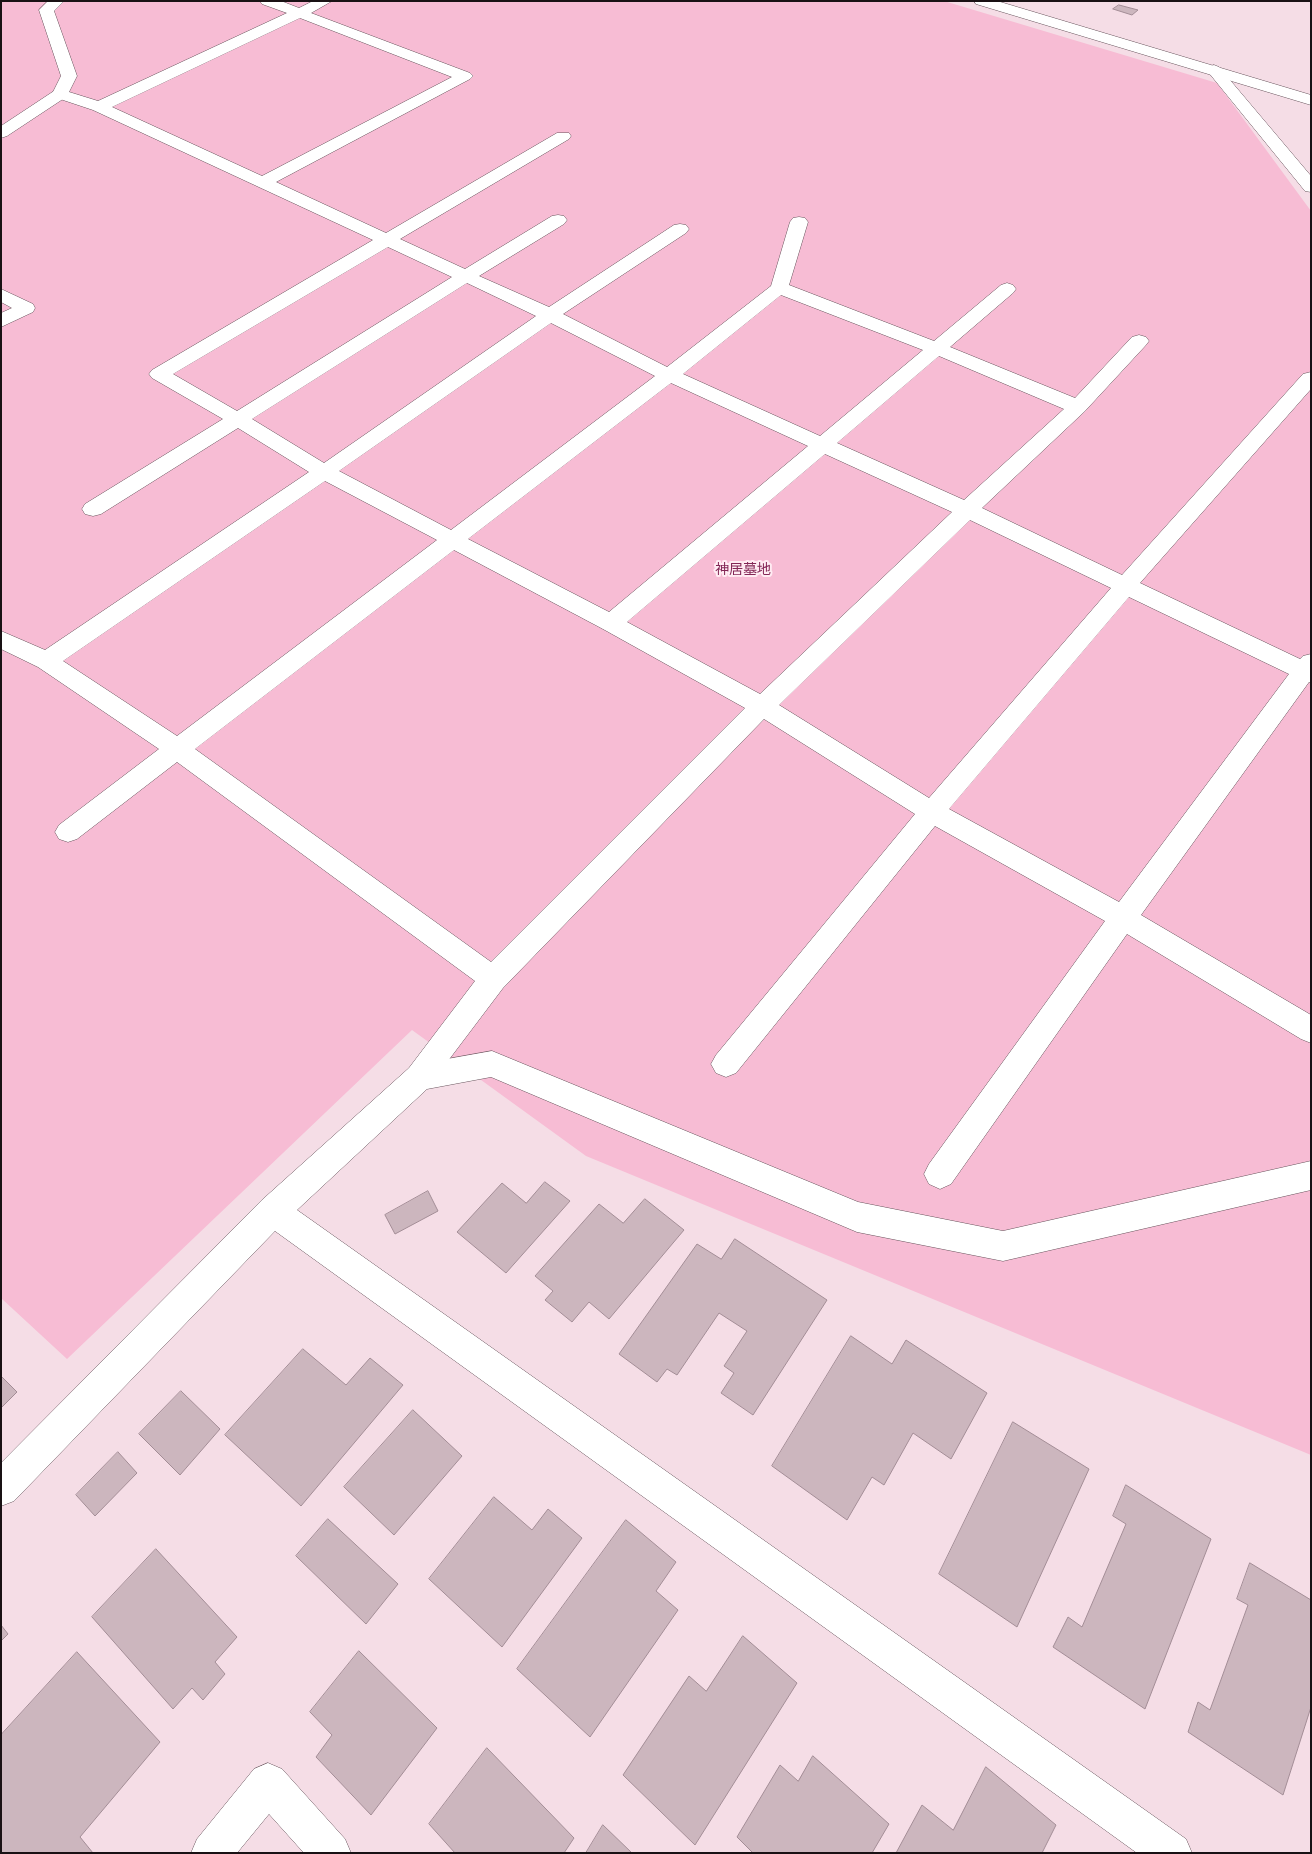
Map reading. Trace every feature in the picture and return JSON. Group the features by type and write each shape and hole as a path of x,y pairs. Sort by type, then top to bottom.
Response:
{"street":[{"path":"1,133 60,94 69,76 46,10 57,1"},
{"path":"262,182 465,76 267,1"},
{"path":"99,107 325,1"},
{"path":"981,1 1311,100"},
{"path":"1214,70 1311,187"},
{"path":"60,94 99,107 262,182 550,315 670,375 823,443 1308,669 1123,918 940,1174"},
{"path":"563,136 159,374 324,472 612,623 762,706 932,812 1123,918 1311,1030"},
{"path":"93,509 239,420 465,276 558,220"},
{"path":"68,832 176,748 670,375 779,288 799,222"},
{"path":"46,661 324,472 550,315 680,229"},
{"path":"779,288 936,348 1078,407"},
{"path":"612,623 823,443 1008,289"},
{"path":"1,294 26,308 1,322"},
{"path":"1,1488 273,1211 419,1076 493,979 762,706 1078,407 1139,341"},
{"path":"726,1064 932,812 1126,585 1310,378"},
{"path":"1,639 46,661 176,748 493,979"},
{"path":"419,1076 492,1064 857,1217 1003,1246 1311,1175"},
{"path":"273,1211 1172,1853"},
{"path":"211,1853 268,1783 331,1853"}],"green space":[{"name":"神居墓地","path":"1,1 944,1 1217,83 1311,211 1311,1455 586,1156 412,1030 67,1359 1,1298"}],"building":[{"path":"1119,5 1138,10 1132,15 1113,9"},
{"path":"545,1182 570,1201 506,1273 457,1232 502,1183 526,1203"},
{"path":"428,1191 438,1211 395,1234 385,1215"},
{"path":"645,1199 684,1230 609,1319 589,1302 572,1322 545,1300 553,1291 535,1276 599,1204 623,1223"},
{"path":"735,1239 827,1300 753,1415 721,1393 734,1373 724,1366 747,1331 719,1313 677,1375 667,1369 657,1382 619,1354 697,1244 721,1259"},
{"path":"851,1336 892,1364 906,1340 987,1393 951,1459 913,1433 884,1485 872,1477 847,1520 772,1466"},
{"path":"303,1349 346,1385 370,1358 403,1385 301,1506 225,1435"},
{"path":"1,1376 17,1392 1,1408"},
{"path":"181,1391 220,1429 180,1475 139,1434"},
{"path":"413,1410 462,1456 394,1535 344,1487"},
{"path":"1013,1422 1089,1469 1017,1627 939,1574"},
{"path":"118,1452 137,1473 95,1516 76,1495"},
{"path":"1126,1485 1211,1539 1145,1709 1053,1647 1068,1617 1082,1627 1126,1524 1113,1516"},
{"path":"494,1497 532,1530 548,1509 582,1538 502,1647 429,1579"},
{"path":"328,1519 398,1584 366,1624 296,1556"},
{"path":"626,1520 676,1562 656,1591 678,1610 590,1737 517,1669"},
{"path":"156,1549 237,1637 215,1662 225,1674 203,1700 192,1688 173,1709 92,1617"},
{"path":"1250,1563 1311,1600 1311,1707 1283,1795 1188,1732 1198,1702 1210,1710 1248,1605 1237,1599"},
{"path":"1,1625 8,1634 1,1641"},
{"path":"743,1636 797,1683 695,1845 623,1775 689,1676 706,1691"},
{"path":"359,1651 437,1728 371,1815 316,1757 332,1735 310,1712"},
{"path":"77,1652 160,1742 80,1837 93,1853 1,1853 1,1735"},
{"path":"487,1748 574,1838 564,1853 455,1853 429,1824"},
{"path":"813,1756 889,1824 872,1853 753,1853 737,1837 780,1765 798,1781"},
{"path":"986,1767 1056,1825 1042,1853 896,1853 922,1805 953,1830"},
{"path":"603,1825 632,1853 586,1853"}]}
